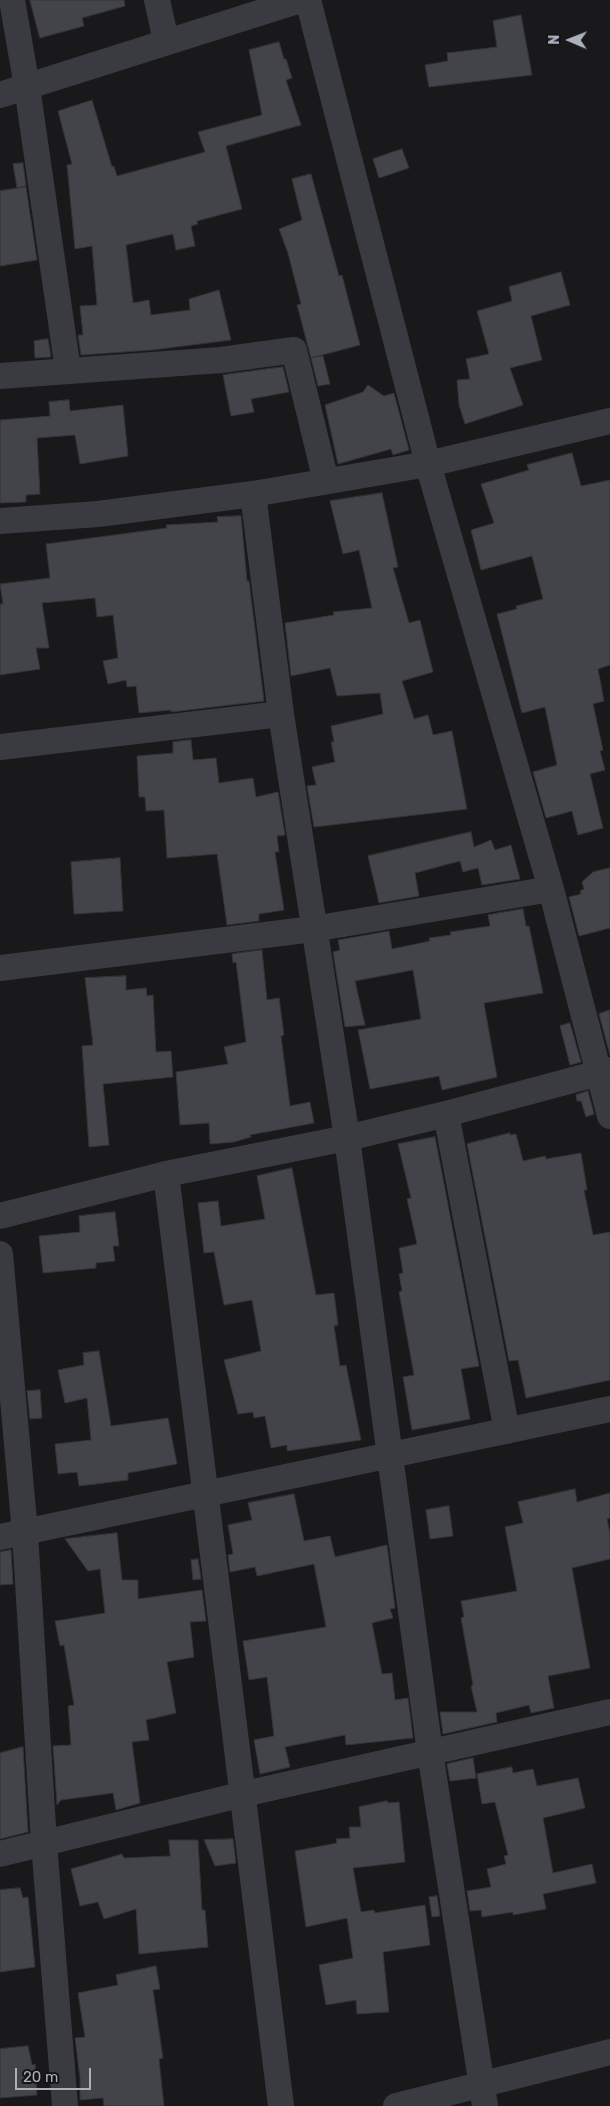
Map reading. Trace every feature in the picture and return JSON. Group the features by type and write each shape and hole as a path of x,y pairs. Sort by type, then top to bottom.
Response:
{"street":[{"path":"12,0 27,87 68,370"},
{"path":"157,0 166,41"},
{"path":"0,95 300,0"},
{"path":"308,0 428,464 604,1072 610,1116"},
{"path":"0,376 221,360 294,350 326,481"},
{"path":"0,521 98,514 253,494 428,464 610,422"},
{"path":"253,494 281,714 347,1138 430,1752 484,2095"},
{"path":"0,747 281,714"},
{"path":"0,968 313,929 550,889"},
{"path":"0,1216 166,1174 347,1138 604,1072"},
{"path":"446,1114 507,1431"},
{"path":"166,1174 281,2106"},
{"path":"0,1254 25,1533 44,1843 65,2106"},
{"path":"0,1537 610,1409"},
{"path":"0,1854 244,1794 610,1712"},
{"path":"396,2106 484,2095 610,2052"}],"building":[{"path":"30,0 124,0 125,6 82,18 84,26 40,38"},
{"path":"521,15 532,75 429,87 425,65 448,61 447,53 497,47 493,21"},
{"path":"279,42 292,78 286,80 301,125 226,146 242,209 197,221 198,224 191,226 195,246 176,250 173,234 126,245 133,303 149,300 151,315 190,310 189,299 219,290 231,340 152,350 81,355 78,335 83,335 80,306 97,305 92,246 75,249 67,165 72,164 58,111 92,100 112,167 114,166 117,176 205,152 198,132 262,115 249,50"},
{"path":"402,149 409,168 379,178 373,159"},
{"path":"23,163 26,186 17,188 13,164"},
{"path":"311,174 339,276 342,275 360,345 311,358 297,305 301,304 288,253 279,229 302,220 292,179"},
{"path":"26,187 37,260 0,266 0,191"},
{"path":"561,272 570,305 531,316 542,360 510,368 523,405 465,424 459,405 457,380 470,379 466,359 489,354 477,311 512,301 509,287"},
{"path":"48,339 51,357 35,358 34,341"},
{"path":"323,356 330,384 318,386 311,358"},
{"path":"283,367 289,392 251,399 254,412 231,416 223,375"},
{"path":"368,385 384,396 394,393 409,450 393,455 391,449 338,464 325,405 363,392"},
{"path":"69,400 70,411 123,405 128,456 80,464 75,435 37,438 40,494 26,495 26,502 0,503 0,420 50,416 49,402"},
{"path":"572,453 581,486 610,480 610,665 598,669 604,701 593,704 603,750 600,751 605,770 590,774 603,828 578,835 572,811 546,818 533,772 557,765 545,707 522,713 497,614 517,609 516,606 543,599 532,556 481,570 471,530 494,523 481,484 529,470 527,465"},
{"path":"382,493 398,567 393,568 409,623 420,620 433,672 402,681 414,719 428,715 433,735 452,731 467,809 314,827 307,786 316,785 312,767 335,762 331,742 334,742 331,726 383,714 380,693 337,696 330,668 291,676 285,623 334,615 333,612 372,608 359,550 343,554 330,501"},
{"path":"241,516 247,581 249,581 264,701 171,712 171,710 139,713 136,686 127,687 126,680 108,684 103,661 118,658 113,615 97,617 95,598 42,603 49,648 36,648 40,669 0,675 0,604 3,604 0,584 50,578 46,544 167,528 166,525 218,522 217,517"},
{"path":"191,740 193,760 216,758 219,783 253,778 256,797 278,792 285,835 277,836 279,852 275,852 284,910 259,914 259,921 227,925 217,854 167,858 164,810 146,811 145,797 139,797 137,756 173,753 173,742"},
{"path":"471,832 474,847 491,840 495,850 511,845 520,879 482,885 478,868 463,872 460,861 415,873 419,896 379,903 368,856"},
{"path":"120,858 123,911 74,914 71,862"},
{"path":"610,868 610,928 579,936 569,897 581,894 580,891 584,889 582,882 593,872"},
{"path":"523,909 526,926 529,926 543,993 484,1003 497,1077 442,1090 439,1076 370,1089 358,1030 421,1019 413,970 355,981 365,1025 345,1027 333,952 340,950 338,940 389,931 392,949 430,941 429,938 451,935 450,932 490,926 488,915"},
{"path":"262,950 267,1000 279,998 284,1035 281,1036 290,1106 310,1102 314,1123 250,1135 251,1137 234,1142 210,1144 209,1123 180,1125 176,1072 228,1064 224,1047 246,1042 236,962 233,963 232,954"},
{"path":"126,976 126,990 146,988 147,996 153,995 156,1052 171,1051 173,1077 103,1084 109,1145 89,1147 82,1046 93,1045 85,978"},
{"path":"610,1010 610,1055 599,1014"},
{"path":"570,1023 581,1062 570,1065 560,1026"},
{"path":"588,1091 594,1114 586,1117 581,1101 577,1101 576,1095"},
{"path":"510,1133 510,1135 516,1134 523,1161 545,1156 546,1159 581,1153 587,1190 584,1190 593,1235 610,1232 610,1380 526,1398 518,1360 509,1361 467,1144"},
{"path":"435,1137 479,1366 461,1369 470,1419 412,1430 403,1377 414,1375 399,1292 402,1291 399,1274 403,1273 399,1248 417,1244 407,1199 411,1198 398,1144"},
{"path":"292,1168 316,1295 334,1293 338,1325 334,1326 340,1366 346,1365 361,1440 287,1451 287,1445 271,1448 265,1416 254,1418 253,1412 238,1414 224,1360 261,1351 252,1300 224,1305 214,1252 204,1253 198,1203 218,1201 221,1226 265,1219 257,1176"},
{"path":"115,1212 119,1246 113,1246 115,1261 96,1263 96,1268 43,1273 39,1236 80,1232 79,1216"},
{"path":"99,1351 111,1426 168,1418 177,1464 128,1473 128,1480 79,1486 77,1472 58,1474 55,1444 91,1440 87,1398 65,1403 58,1370 84,1365 83,1353"},
{"path":"40,1390 42,1418 30,1419 27,1391"},
{"path":"575,1489 577,1502 610,1493 610,1518 607,1519 610,1533 610,1559 572,1568 590,1668 548,1676 554,1708 531,1713 529,1705 496,1713 497,1722 443,1734 440,1712 477,1712 471,1686 473,1685 461,1618 464,1617 461,1601 517,1591 505,1527 523,1523 518,1502"},
{"path":"294,1494 304,1541 330,1536 335,1557 387,1545 395,1608 390,1609 393,1618 372,1623 382,1674 392,1673 395,1700 408,1698 413,1738 346,1745 345,1735 285,1747 290,1767 260,1774 254,1740 274,1736 267,1677 249,1680 243,1641 326,1627 314,1564 257,1576 255,1567 230,1572 228,1555 233,1554 228,1525 252,1520 248,1503"},
{"path":"449,1506 453,1536 430,1539 426,1510"},
{"path":"117,1533 122,1580 138,1580 138,1599 202,1590 206,1621 190,1622 194,1657 167,1662 176,1713 146,1720 149,1740 132,1742 140,1803 116,1810 113,1793 61,1800 57,1805 53,1746 71,1745 68,1706 74,1705 64,1645 60,1646 55,1621 105,1613 100,1569 88,1571 65,1539"},
{"path":"11,1550 13,1584 0,1585 0,1552"},
{"path":"198,1559 201,1579 193,1580 191,1560"},
{"path":"23,1747 28,1832 0,1839 0,1753"},
{"path":"473,1758 476,1778 450,1781 447,1764"},
{"path":"512,1767 513,1773 533,1769 537,1786 578,1778 585,1808 543,1818 553,1873 592,1864 596,1883 543,1894 546,1909 513,1915 513,1912 482,1917 481,1910 470,1911 467,1891 491,1887 487,1869 506,1864 504,1856 508,1855 495,1802 482,1804 477,1774"},
{"path":"387,1801 388,1803 399,1802 405,1862 353,1868 361,1912 374,1910 375,1913 425,1905 430,1945 383,1952 389,2012 357,2014 356,2000 326,2005 319,1965 353,1958 347,1918 306,1927 295,1851 337,1843 336,1839 350,1838 349,1827 361,1827 359,1807"},
{"path":"233,1839 236,1863 215,1866 204,1840"},
{"path":"169,1840 198,1840 202,1910 205,1910 208,1947 139,1954 136,1909 104,1919 98,1902 80,1906 71,1869 122,1854 124,1858 170,1856"},
{"path":"20,1888 23,1898 28,1897 35,1967 0,1972 0,1890"},
{"path":"437,1896 440,1916 432,1917 429,1897"},
{"path":"156,1966 160,1989 153,1990 163,2058 159,2059 164,2106 104,2106 103,2098 80,2100 80,2078 75,2038 85,2037 78,1993 118,1985 116,1975"},
{"path":"28,2046 32,2065 35,2064 37,2095 0,2098 0,2049"}]}
